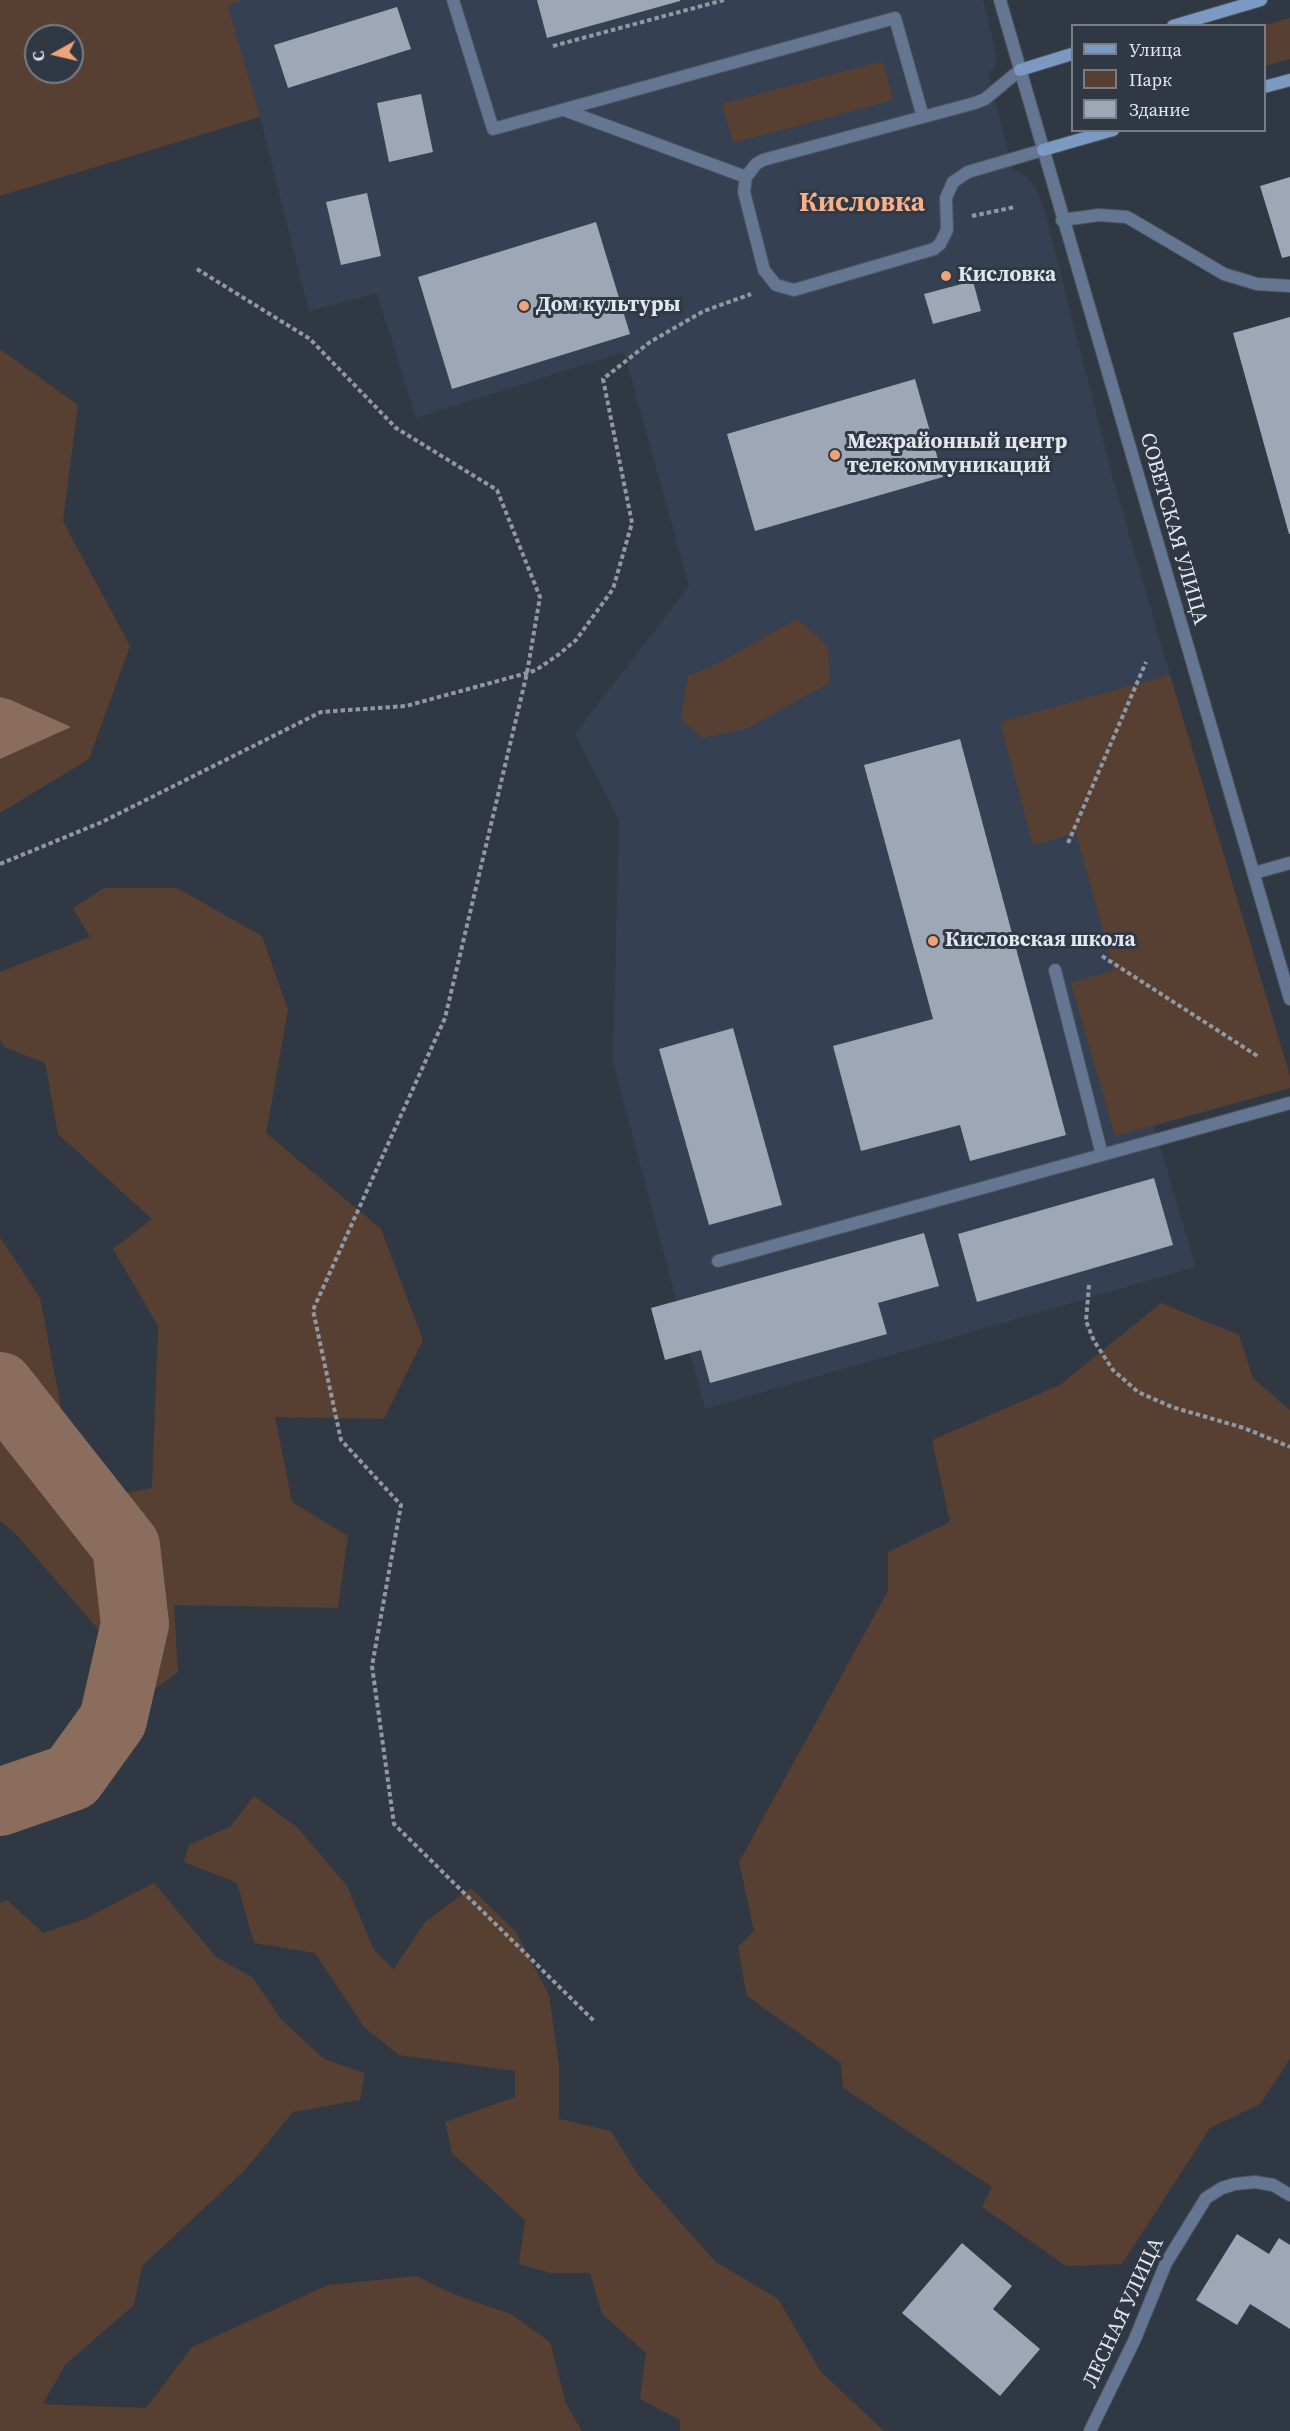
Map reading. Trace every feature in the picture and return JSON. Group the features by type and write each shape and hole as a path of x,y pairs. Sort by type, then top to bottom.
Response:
{"street":[{"path":"453,0 493,129 895,18 923,117"},
{"name":"СОВЕТСКАЯ УЛИЦА","path":"1000,0 1290,999"},
{"path":"1180,24 1261,0"},
{"path":"1071,54 1020,70 985,99 763,160 756,164 746,177 744,192 764,270 776,285 785,289 803,288 926,253 940,244 947,230 948,190 960,176 1106,132"},
{"path":"1266,86 1290,80"},
{"path":"564,110 746,177"},
{"path":"1062,220 1099,215 1127,217 1224,274 1257,285 1290,286"},
{"path":"1254,873 1290,863"},
{"path":"1055,970 1102,1155"},
{"path":"718,1261 1290,1103"},
{"name":"ЛЕСНАЯ УЛИЦА","path":"1090,2431 1135,2339 1166,2263 1206,2198 1222,2188 1255,2182 1273,2185 1290,2195"}],"path":[{"path":"553,46 724,0"},
{"path":"948,222 1015,207"},
{"path":"198,268 310,339 396,428 497,490 540,597 526,673 445,1018 314,1310 341,1440 401,1505 372,1666 394,1824 595,2022"},
{"path":"0,864 102,822 321,712 405,706 536,670 558,655 576,640 613,590 632,523 603,379 650,342 704,311 776,285"},
{"path":"1068,843 1146,662"},
{"path":"1102,956 1259,1057"},
{"path":"1089,1285 1086,1321 1094,1341 1113,1370 1138,1392 1172,1407 1244,1428 1290,1446"}],"shaded area":[{"path":"242,0 983,0 997,58 995,67 988,74 1013,169 1028,177 1044,209 1112,475 1290,1076 1290,1088 1154,1126 1196,1267 705,1409 613,1062 619,820 575,734 689,586 624,352 416,418 377,293 309,311 260,117 228,6"},
{"path":"0,697 11,700 71,727 0,759"}],"green space":[{"path":"0,0 242,0 228,6 260,117 0,196"},
{"path":"1290,18 1290,59 1266,66 1266,24"},
{"path":"883,61 893,100 733,143 722,104"},
{"path":"0,349 78,405 63,521 130,646 89,759 0,813"},
{"path":"797,619 828,646 829,683 748,728 703,738 681,719 688,676 717,664"},
{"path":"1170,675 1290,1076 1290,1088 1115,1136 1071,983 1114,970 1076,833 1033,845 1000,722"},
{"path":"104,888 177,888 262,936 288,1010 266,1133 381,1229 423,1340 384,1419 275,1417 292,1502 348,1536 338,1608 174,1605 178,1672 147,1695 130,1666 15,1533 0,1521 0,1237 40,1298 68,1443 104,1497 152,1488 158,1326 113,1249 152,1219 58,1134 45,1063 4,1047 0,1039 0,972 90,937 73,908"},
{"path":"1161,1303 1239,1335 1253,1378 1290,1410 1290,2059 1260,2104 1210,2128 1122,2264 1066,2266 982,2207 992,2187 843,2088 841,2063 747,1996 738,1947 754,1931 739,1862 888,1591 888,1552 950,1522 932,1440 1060,1385"},
{"path":"254,1796 297,1827 347,1886 374,1950 394,1969 425,1922 471,1888 516,1932 549,1995 559,2065 559,2119 611,2131 639,2176 716,2262 778,2299 821,2372 884,2431 680,2431 680,2420 640,2399 646,2353 602,2314 590,2273 550,2273 519,2264 525,2220 452,2153 445,2122 515,2097 515,2071 399,2055 364,2027 315,1953 254,1943 237,1883 184,1862 189,1845 231,1826"},
{"path":"154,1883 216,1957 252,1977 281,2019 324,2059 365,2073 360,2100 293,2112 244,2171 142,2266 134,2305 65,2365 43,2404 146,2408 192,2347 328,2285 416,2276 456,2295 511,2314 550,2342 566,2404 582,2431 0,2431 0,1903 7,1900 43,1933 85,1919"}],"building":[{"path":"537,0 680,0 680,1 547,38"},
{"path":"397,7 411,49 288,88 274,45"},
{"path":"421,94 433,152 389,162 377,103"},
{"path":"1290,177 1290,256 1282,258 1260,186"},
{"path":"367,193 381,256 341,265 326,202"},
{"name":"Дом культуры","path":"596,222 630,334 452,389 418,277"},
{"path":"973,281 981,311 933,324 924,294"},
{"path":"1290,317 1290,534 1289,534 1233,333"},
{"name":"Межрайонный центр телекоммуникаций","path":"915,379 943,477 755,531 727,434"},
{"path":"960,739 1066,1135 970,1161 960,1125 861,1151 833,1046 933,1019 864,765"},
{"path":"733,1028 782,1205 709,1225 659,1049"},
{"path":"1154,1178 1173,1245 977,1302 958,1234"},
{"path":"924,1233 939,1286 878,1303 887,1334 710,1383 701,1350 665,1360 651,1308"},
{"path":"1237,2234 1269,2254 1279,2238 1290,2245 1290,2329 1250,2304 1237,2325 1196,2300"},
{"path":"962,2243 1012,2286 993,2309 1040,2349 1000,2396 902,2313"}],"waterway":[{"path":"0,1386 126,1546 135,1624 113,1720 72,1777 0,1802"}],"place":[{"name":"Кисловка","path":"946,276"},
{"name":"Дом культуры","path":"524,306"},
{"name":"Межрайонный центр телекоммуникаций","path":"835,455"},
{"name":"Кисловская школа","path":"933,941"}],"district":[{"name":"Кисловка","path":"862,204"}]}
